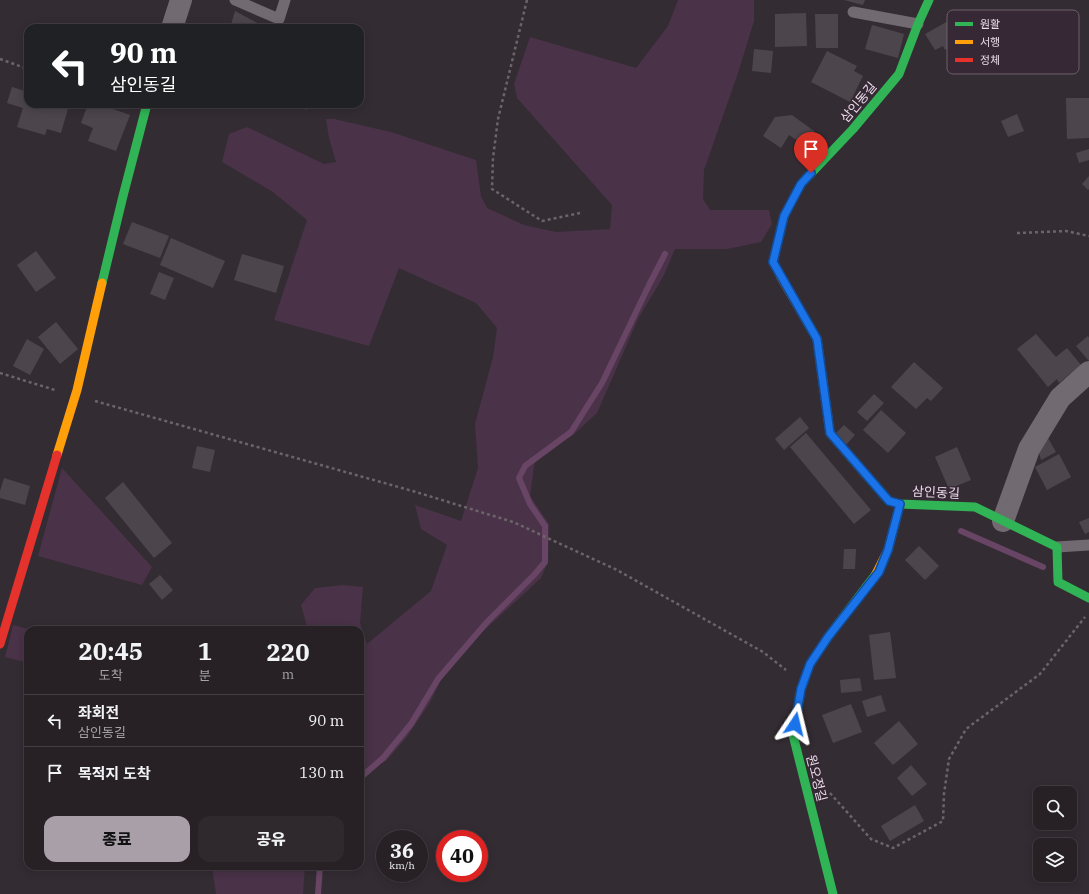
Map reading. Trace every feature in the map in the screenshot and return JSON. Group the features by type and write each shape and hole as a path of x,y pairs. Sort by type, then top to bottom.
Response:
{"street":[{"path":"173,24 181,0"},
{"name":"삼인동길","path":"930,0 918,24 899,74 853,129 801,184 784,216 773,262 817,339 830,433 889,501 900,504 975,507 1057,547"},
{"path":"0,644 75,396 123,196 146,108"},
{"path":"1003,521 1029,449 1060,398 1089,372"},
{"name":"원오정길","path":"833,894 793,735 801,689 810,664 828,637 879,572 888,550 900,504"},
{"path":"1057,547 1058,582 1089,598"}],"lane":[{"path":"235,0 278,24 285,0"},
{"path":"853,12 918,24"},
{"path":"1057,547 1089,545"}],"path":[{"path":"528,0 498,119 493,158 492,188 542,221 580,213"},
{"path":"0,60 24,68"},
{"path":"1017,233 1066,231 1089,236"},
{"path":"0,373 75,396 416,492 513,522 617,570 763,652 784,668 801,689"},
{"path":"825,788 871,839 893,848 943,822 944,794 949,759 966,729 1040,674 1089,612"}],"shaded area":[{"path":"678,0 754,0 754,21 738,73 704,170 703,199 710,210 769,210 772,224 761,242 727,249 675,249 663,277 638,319 597,413 573,435 535,459 530,496 549,524 548,562 541,578 450,662 429,704 406,738 386,761 364,774 364,635 367,644 431,591 447,545 421,529 415,505 461,521 478,468 475,424 493,357 497,328 476,303 399,268 369,346 274,320 307,220 273,192 222,162 229,134 247,127 324,164 336,162 329,138 326,119 334,119 391,132 476,160 481,196 487,208 524,225 556,232 610,229 612,205 517,98 514,84 530,37 636,68 668,26"},
{"path":"62,468 152,567 142,585 38,556"},
{"path":"343,585 363,587 361,626 307,626 301,605 315,588"},
{"path":"13,625 24,628 24,662 5,657"},
{"path":"213,870 305,870 303,894 216,894"}],"building":[{"path":"844,0 865,0 863,5"},
{"path":"235,11 259,24 231,24"},
{"path":"806,13 807,46 775,47 775,14"},
{"path":"815,14 838,14 838,48 816,48"},
{"path":"947,22 947,49 945,50 943,46 935,50 925,34"},
{"path":"872,25 904,34 898,58 865,49"},
{"path":"754,49 773,51 771,73 752,71"},
{"path":"827,51 857,66 854,71 863,76 850,102 811,82"},
{"path":"12,87 24,91 24,108 68,108 61,133 47,129 45,135 17,127 23,108 7,103"},
{"path":"1066,98 1089,98 1089,138 1067,139"},
{"path":"87,108 110,108 130,115 116,151 88,141 93,128 81,123"},
{"path":"1017,114 1024,131 1008,137 1001,121"},
{"path":"792,115 814,131 818,153 805,160 801,143 789,135 781,148 763,136 775,117"},
{"path":"1089,149 1089,160 1079,163 1076,153"},
{"path":"1089,176 1089,189 1088,190 1082,184"},
{"path":"132,222 169,236 160,258 123,244"},
{"path":"171,238 225,261 213,288 160,265"},
{"path":"36,251 56,278 36,292 17,265"},
{"path":"242,254 284,266 276,293 234,280"},
{"path":"159,272 174,278 165,300 150,294"},
{"path":"56,322 78,349 60,364 38,337"},
{"path":"1036,334 1056,357 1067,348 1081,365 1059,383 1057,379 1048,387 1017,349"},
{"path":"1088,336 1089,338 1089,361 1076,346"},
{"path":"27,339 44,349 30,375 13,366"},
{"path":"914,362 943,388 931,401 927,398 916,409 891,387"},
{"path":"874,394 884,403 867,421 857,412"},
{"path":"881,410 906,433 888,453 863,430"},
{"path":"800,417 809,428 784,450 775,439"},
{"path":"844,425 855,435 846,445 835,434"},
{"path":"806,433 871,510 854,524 790,447"},
{"path":"1048,438 1056,452 1041,460 1038,449"},
{"path":"197,446 215,450 210,472 192,468"},
{"path":"957,447 971,480 949,489 935,457"},
{"path":"1059,454 1071,477 1047,490 1035,467"},
{"path":"4,478 30,486 25,505 0,498 0,491"},
{"path":"123,482 172,543 154,558 105,498"},
{"path":"1089,518 1089,532 1085,534 1079,522"},
{"path":"919,546 939,566 925,580 905,560"},
{"path":"844,549 856,549 855,569 843,569"},
{"path":"160,575 173,590 162,600 149,584"},
{"path":"890,632 896,678 874,680 869,635"},
{"path":"860,678 862,691 841,693 840,680"},
{"path":"881,695 886,711 867,717 862,701"},
{"path":"851,704 862,732 833,743 822,715"},
{"path":"899,721 918,744 893,765 874,743"},
{"path":"911,765 927,784 912,796 897,778"},
{"path":"915,805 924,821 890,841 881,826"}],"waterway":[{"path":"364,775 383,758 411,724 438,679 487,622 545,562 545,526 530,504 519,478 525,466 571,432 602,383 665,254"},
{"path":"961,531 1043,567"},
{"path":"318,894 320,870"}],"traffic: fast":[{"path":"781,277 773,262 784,216 801,184 853,129 899,74 929,0"},
{"path":"102,283 146,108"},
{"path":"868,477 889,501 900,504 975,507 1057,547 1058,582 1089,598"},
{"path":"833,894 793,735 801,689 810,664 828,637 876,574"}],"traffic: slow":[{"path":"781,277 817,339 830,433 868,477"},
{"path":"57,455 77,390 102,283"},
{"path":"876,574 888,550 900,504"}],"traffic: jam":[{"path":"0,644 57,455"}],"route":[{"path":"795,724 801,689 810,664 828,637 879,572 888,550 900,504 889,501 830,433 817,339 773,262 784,216 801,184 811,173"}]}
